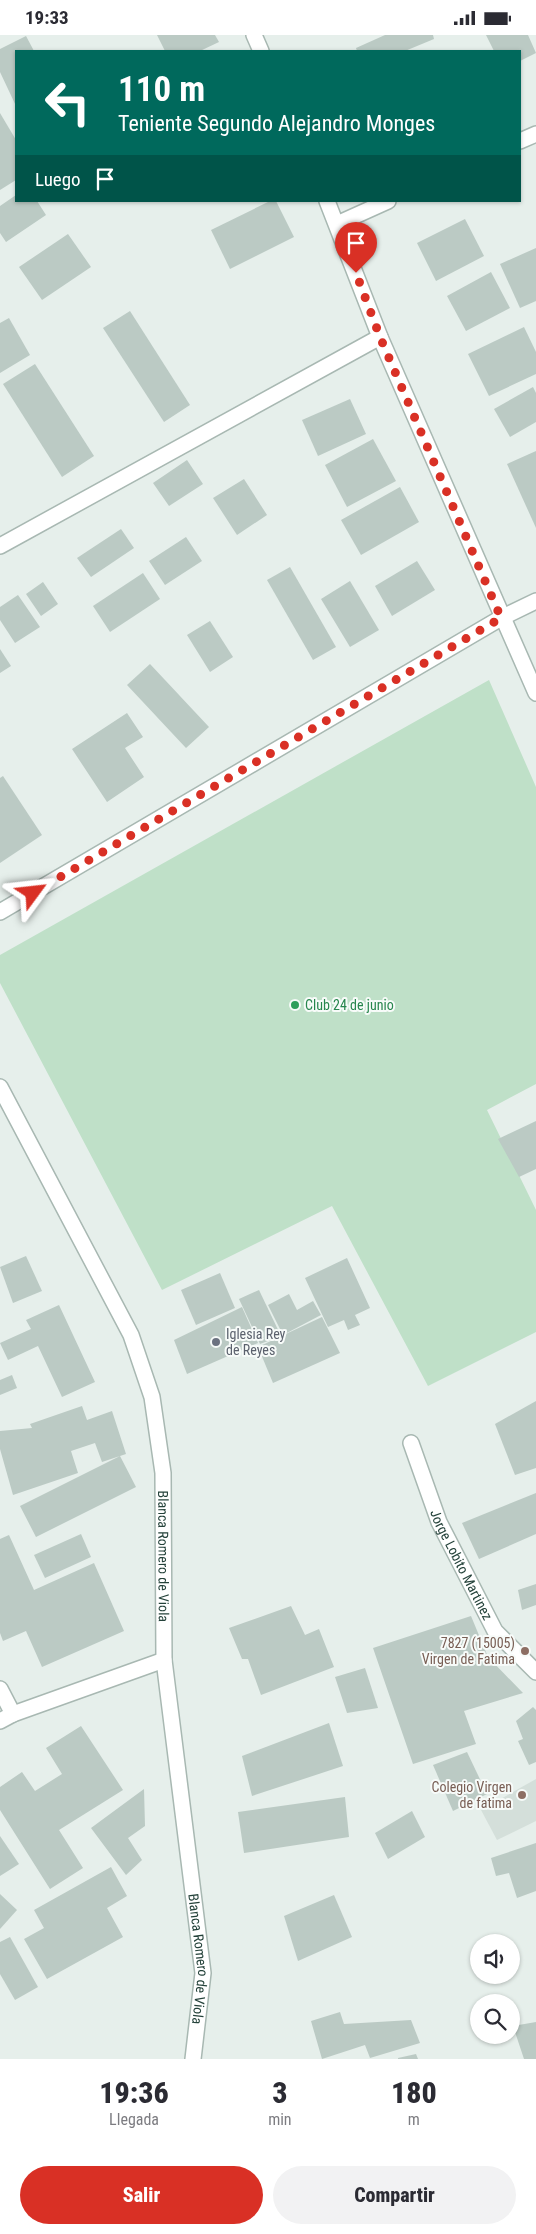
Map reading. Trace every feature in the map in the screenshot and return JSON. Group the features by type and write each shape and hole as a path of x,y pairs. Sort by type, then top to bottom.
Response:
{"street":[{"path":"254,35 261,50"},
{"path":"521,141 536,134"},
{"path":"327,202 380,337 501,618 536,693"},
{"path":"337,224 386,202"},
{"path":"0,546 380,337"},
{"path":"0,912 501,618 536,601"},
{"name":"Blanca Romero de Viola","path":"0,1087 131,1335 152,1397 163,1473 164,1660 203,1973 193,2059"},
{"name":"Jorge Lobito Martinez","path":"411,1443 439,1522 494,1631 536,1673"},
{"path":"0,1689 6,1718 164,1660"}],"shaded area":[{"name":"Colegio Virgen de fatima","path":"536,1779 536,1821 497,1840 481,1810"}],"green space":[{"name":"Club 24 de junio","path":"489,680 536,787 536,1084 487,1110 536,1210 536,1332 428,1386 332,1206 162,1290 0,983 0,955"}],"building":[{"path":"157,35 215,35 219,42 202,50 164,50"},
{"path":"385,35 433,35 434,39 407,50 357,50 356,48"},
{"path":"486,35 528,35 536,53 521,60 521,50 494,50"},
{"path":"26,36 33,50 15,50 15,104 0,72 0,49"},
{"path":"0,113 15,138 15,181 0,190"},
{"path":"15,196 15,202 38,202 46,215 6,242 0,233 0,206"},
{"path":"268,202 276,202 294,237 230,269 211,230"},
{"path":"465,219 484,256 436,281 417,243"},
{"path":"68,234 91,267 42,300 19,267"},
{"path":"536,248 536,301 520,308 500,264"},
{"path":"491,272 510,308 466,331 447,296"},
{"path":"130,311 190,405 164,422 103,328"},
{"path":"9,318 30,355 0,373 0,323"},
{"path":"524,327 536,352 536,374 489,396 468,354"},
{"path":"35,364 94,456 62,477 3,384"},
{"path":"533,387 536,393 536,422 510,437 494,409"},
{"path":"350,399 366,434 318,456 302,420"},
{"path":"373,439 396,481 347,507 325,465"},
{"path":"536,451 536,528 507,464"},
{"path":"187,460 203,484 169,506 153,483"},
{"path":"244,479 267,515 237,535 213,498"},
{"path":"400,487 419,522 361,555 341,520"},
{"path":"121,529 134,548 91,577 77,558"},
{"path":"186,537 202,561 165,585 149,561"},
{"path":"417,561 435,590 392,616 375,586"},
{"path":"290,567 336,647 313,660 267,580"},
{"path":"143,573 160,599 110,632 93,606"},
{"path":"350,581 379,630 350,647 321,599"},
{"path":"43,582 58,604 41,616 26,594"},
{"path":"18,595 40,627 15,643 0,620 0,607"},
{"path":"210,621 233,657 210,672 187,635"},
{"path":"0,649 11,666 0,673"},
{"path":"150,664 209,727 186,748 127,685"},
{"path":"127,713 143,737 125,748 144,777 107,802 72,749"},
{"path":"3,776 42,835 0,863 0,778"},
{"path":"536,1121 536,1169 519,1177 498,1139"},
{"path":"26,1256 42,1291 13,1303 0,1267"},
{"path":"347,1258 370,1308 355,1315 360,1325 348,1330 344,1320 328,1327 305,1278"},
{"path":"220,1273 235,1308 196,1325 181,1290"},
{"path":"259,1290 281,1336 260,1344 239,1299"},
{"path":"289,1294 297,1310 313,1301 321,1315 283,1335 268,1305"},
{"path":"59,1305 95,1382 62,1397 38,1346 8,1360 0,1343 31,1329 26,1320"},
{"name":"Iglesia Rey de Reyes","path":"242,1307 258,1343 187,1374 174,1340"},
{"path":"322,1317 340,1353 273,1383 258,1347"},
{"path":"12,1375 17,1388 0,1395 0,1380"},
{"path":"536,1401 536,1468 515,1475 495,1424"},
{"path":"82,1406 87,1420 112,1411 126,1454 102,1462 95,1443 71,1451 78,1473 13,1495 0,1449 0,1431 32,1428 30,1424"},
{"path":"120,1456 136,1487 36,1537 20,1506"},
{"path":"536,1493 536,1534 479,1559 462,1523"},
{"path":"81,1534 91,1557 45,1578 34,1555"},
{"path":"9,1535 34,1590 94,1563 124,1631 42,1667 26,1631 3,1641 0,1633 0,1539"},
{"path":"536,1584 536,1605 522,1610 518,1590"},
{"path":"291,1606 305,1635 319,1629 334,1667 261,1695 248,1659 242,1659 229,1628"},
{"path":"471,1616 488,1657 523,1693 464,1711 476,1744 413,1764 373,1648"},
{"path":"365,1668 378,1708 347,1713 335,1677"},
{"path":"533,1707 536,1710 536,1762 529,1765 518,1741 523,1739 516,1721"},
{"path":"329,1723 343,1766 252,1796 242,1756"},
{"path":"81,1726 123,1790 59,1830 83,1868 50,1889 0,1810 0,1787 22,1772 35,1791 62,1774 46,1748"},
{"path":"467,1752 487,1794 453,1811 433,1765"},
{"path":"144,1789 145,1826 128,1838 142,1860 126,1875 91,1828"},
{"path":"345,1797 349,1837 244,1853 238,1812"},
{"path":"412,1811 425,1837 388,1859 375,1833"},
{"path":"0,1836 19,1864 0,1876"},
{"path":"536,1843 536,1891 517,1898 509,1873 496,1876 491,1858"},
{"path":"111,1867 127,1896 107,1908 123,1937 47,1979 24,1939 44,1928 34,1910"},
{"path":"0,1894 17,1910 0,1929"},
{"path":"334,1895 352,1937 298,1961 284,1916"},
{"path":"10,1937 38,1987 15,2000 0,1974 0,1942"},
{"path":"340,2012 344,2024 411,2020 420,2043 370,2058 365,2045 322,2059 311,2021"},
{"path":"536,2022 536,2059 524,2059 519,2044 520,2025"},
{"path":"416,2054 418,2059 398,2059 398,2058"}],"place":[{"name":"Club 24 de junio","path":"295,1005"},
{"name":"Iglesia Rey de Reyes","path":"216,1342"},
{"name":"7827 (15005) Virgen de Fatima","path":"525,1651"},
{"name":"Colegio Virgen de fatima","path":"522,1795"}],"route":[{"path":"33,893 501,618 380,337 356,273"}]}
